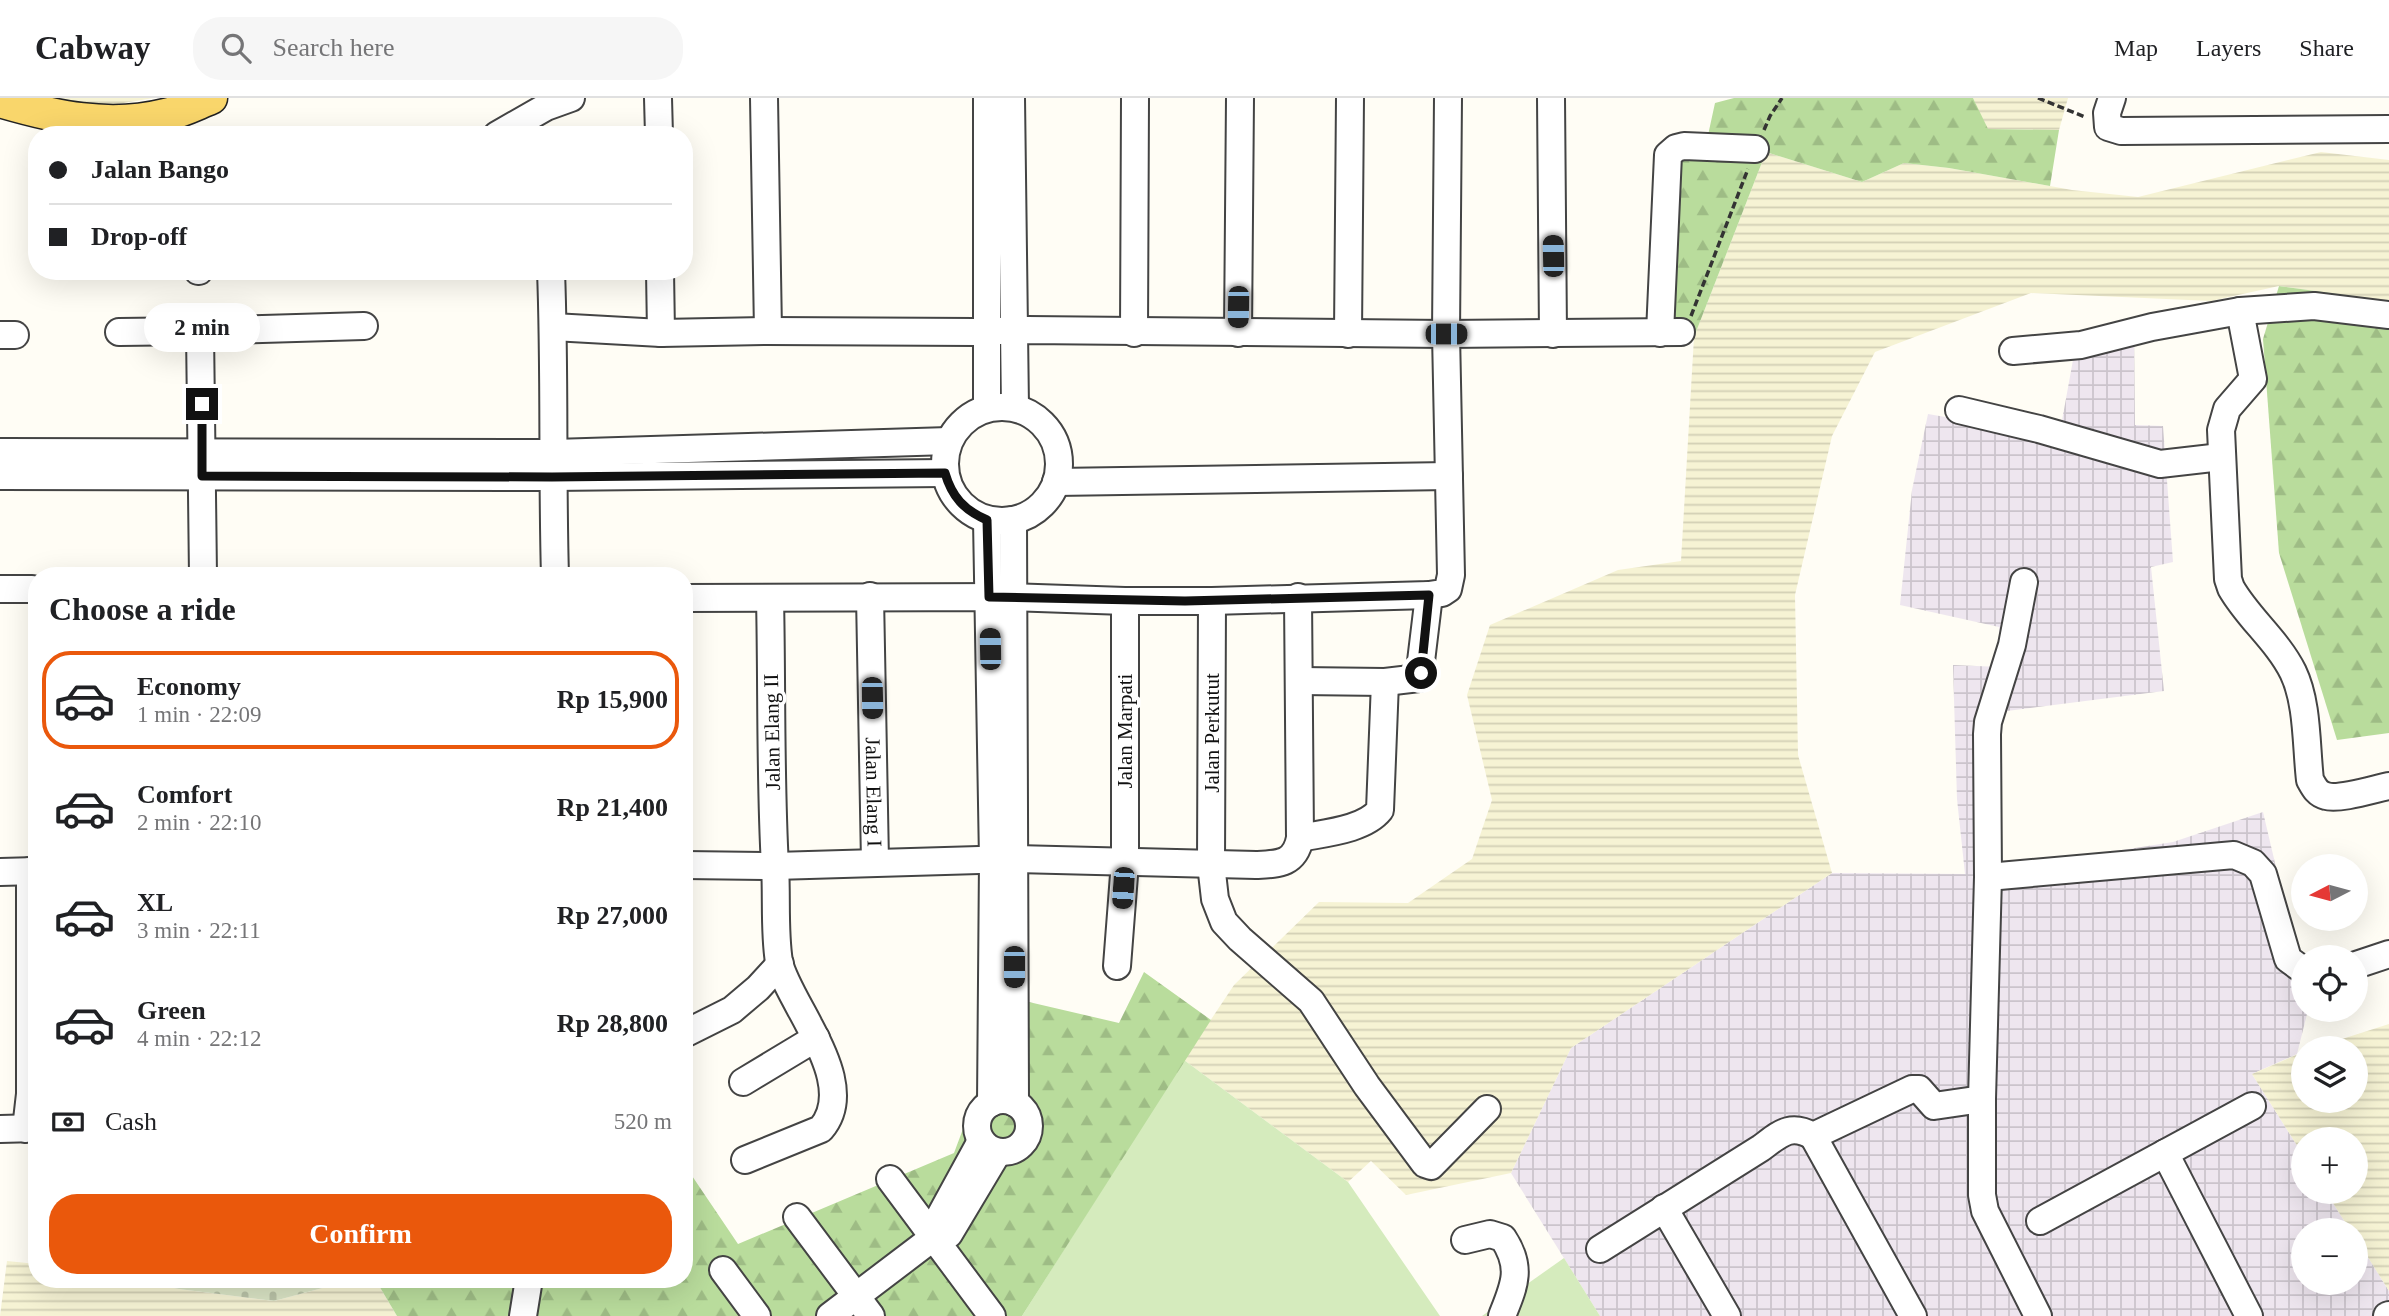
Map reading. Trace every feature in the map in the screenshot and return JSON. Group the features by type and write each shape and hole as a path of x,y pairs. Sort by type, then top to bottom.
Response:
{"main road":[{"path":"0,101 71,119 168,125 211,98"}],"street":[{"path":"512,126 546,107 571,98"},
{"path":"658,98 659,126"},
{"path":"764,98 768,331"},
{"path":"987,98 1001,332 1015,408"},
{"path":"988,408 1001,332 1011,98"},
{"path":"1134,332 1135,98"},
{"path":"1238,333 1240,98"},
{"path":"1348,334 1350,98"},
{"path":"693,598 870,596 1213,601 1442,593 1448,589 1450,583 1446,334 1448,98"},
{"path":"1551,98 1553,334"},
{"path":"2112,98 2108,127 2121,131 2389,129"},
{"path":"546,107 546,126"},
{"path":"553,327 661,333 1670,333 1668,155 1676,148 1684,146 1755,149"},
{"path":"551,280 555,567"},
{"path":"660,280 661,333"},
{"path":"2013,351 2081,345 2151,327 2239,311 2314,306 2389,314"},
{"path":"2239,311 2253,379 2227,410 2221,430 2228,579 2235,596 2269,637 2293,672 2299,689 2310,780 2318,793 2330,797 2389,786"},
{"path":"119,332 364,326"},
{"path":"200,331 203,567"},
{"path":"988,408 1015,408 1028,413 1048,430 1058,455 1056,482 1049,496 1040,507 1027,515 1000,520 964,507 955,498 945,473 949,442 964,421 988,408"},
{"path":"1959,410 2039,429 2160,464 2221,457"},
{"path":"553,465 949,442"},
{"path":"0,452 203,464 553,465 945,473"},
{"path":"0,476 203,464"},
{"path":"1056,482 1449,476"},
{"path":"1000,520 1003,1103"},
{"path":"2024,582 2012,645 1988,722 1982,1195 1985,1211 2038,1316"},
{"path":"0,589 28,589"},
{"path":"1300,681 1385,682 1419,678 1429,595"},
{"name":"Jalan Elang I","path":"870,596 875,862"},
{"path":"693,865 775,866 1003,860 1275,864 1291,858 1298,849 1300,838 1298,597"},
{"name":"Jalan Elang II","path":"770,598 775,866 780,964"},
{"name":"Jalan Marpati","path":"1117,966 1125,862 1125,601"},
{"name":"Jalan Perkutut","path":"1213,601 1211,864 1215,899 1224,922 1311,1001 1367,1086 1424,1164 1431,1166 1487,1109"},
{"path":"1300,838 1351,826 1371,818 1380,810 1385,682"},
{"path":"1988,877 2234,855 2253,863 2263,874 2288,959 2291,961"},
{"path":"0,872 28,871"},
{"path":"2368,961 2389,954"},
{"path":"693,1030 732,1010 758,988 780,964 816,1038 832,1083 832,1110 829,1120 821,1129 745,1160"},
{"path":"743,1082 816,1038"},
{"path":"1813,1136 1912,1089 1919,1089 1934,1106 1982,1099"},
{"path":"1003,1103 1022,1108 1029,1122 1026,1139 1014,1150 990,1147 977,1127 985,1107 1003,1103"},
{"path":"2040,1221 2252,1106"},
{"path":"0,1129 28,1129"},
{"path":"1600,1249 1784,1132 1801,1129 1813,1136 1913,1316"},
{"path":"830,1316 864,1306 934,1237 934,1225 990,1147"},
{"path":"2165,1153 2249,1316"},
{"path":"890,1179 992,1316"},
{"path":"1664,1208 1727,1316"},
{"path":"797,1217 864,1306"},
{"path":"1465,1240 1490,1234 1503,1238 1512,1251 1517,1280 1502,1316"},
{"path":"723,1270 757,1316"},
{"path":"523,1316 528,1288"}],"path":[{"path":"1670,333 1693,313 1755,149 1770,116 1782,98"},
{"path":"2038,98 2108,127"}],"shaded area":[{"path":"49,98 154,98 87,109"},
{"path":"1973,98 2068,98 2059,130 1987,129"},
{"path":"1766,152 1862,182 1904,163 1949,168 2072,190 2138,197 2321,152 2389,160 2389,301 2279,286 2211,301 2031,293 1875,352 1832,436 1795,595 1798,755 1832,873 1571,1048 1511,1173 1406,1195 1371,1161 1348,1182 1184,1060 1234,985 1319,902 1408,903 1472,859 1492,800 1467,695 1490,625 1618,570 1681,561 1694,337"},
{"path":"2134,329 2135,425 2163,426 2173,562 2151,567 2164,691 1984,714 1995,870 2173,842 2263,812 2294,945 2291,945 2291,1022 2305,1022 2302,1036 2291,1036 2291,1057 2252,1074 2291,1136 2291,1204 2334,1204 2342,1218 2291,1218 2291,1295 2368,1295 2368,1257 2389,1291 2389,1316 1600,1316 1511,1173 1571,1048 1832,873 1965,874 1957,799 1953,665 2000,667 1999,627 1900,605 1912,490 1928,414 2059,437 2075,349"},
{"path":"2389,1024 2389,1291 2368,1257 2368,1218 2342,1218 2334,1204 2368,1204 2368,1127 2291,1127 2291,1136 2252,1074 2291,1057 2291,1113 2368,1113 2368,1036 2352,1036"},
{"path":"7,1261 28,1263 28,1288 174,1288 274,1301 322,1288 380,1288 397,1316 0,1316"}],"green space":[{"path":"1734,98 1973,98 1988,129 2059,130 2050,186 1904,163 1862,182 1766,152 1694,337 1655,311 1664,154 1705,149 1715,103"},
{"path":"2279,286 2389,301 2389,733 2337,740 2279,553 2263,339"},
{"path":"1144,972 1211,1020 1022,1316 397,1316 380,1288 693,1288 693,1177 738,1244 954,1153 1012,998 1119,1023"},
{"path":"1184,1060 1348,1182 1440,1316 1022,1316"},
{"path":"1564,1258 1600,1316 1482,1316"},
{"path":"174,1288 322,1288 274,1301"}],"route":[{"path":"202,404 202,476 552,477 945,473 955,498 975,515 987,520 989,597 1213,601 1429,595 1421,673"}]}
